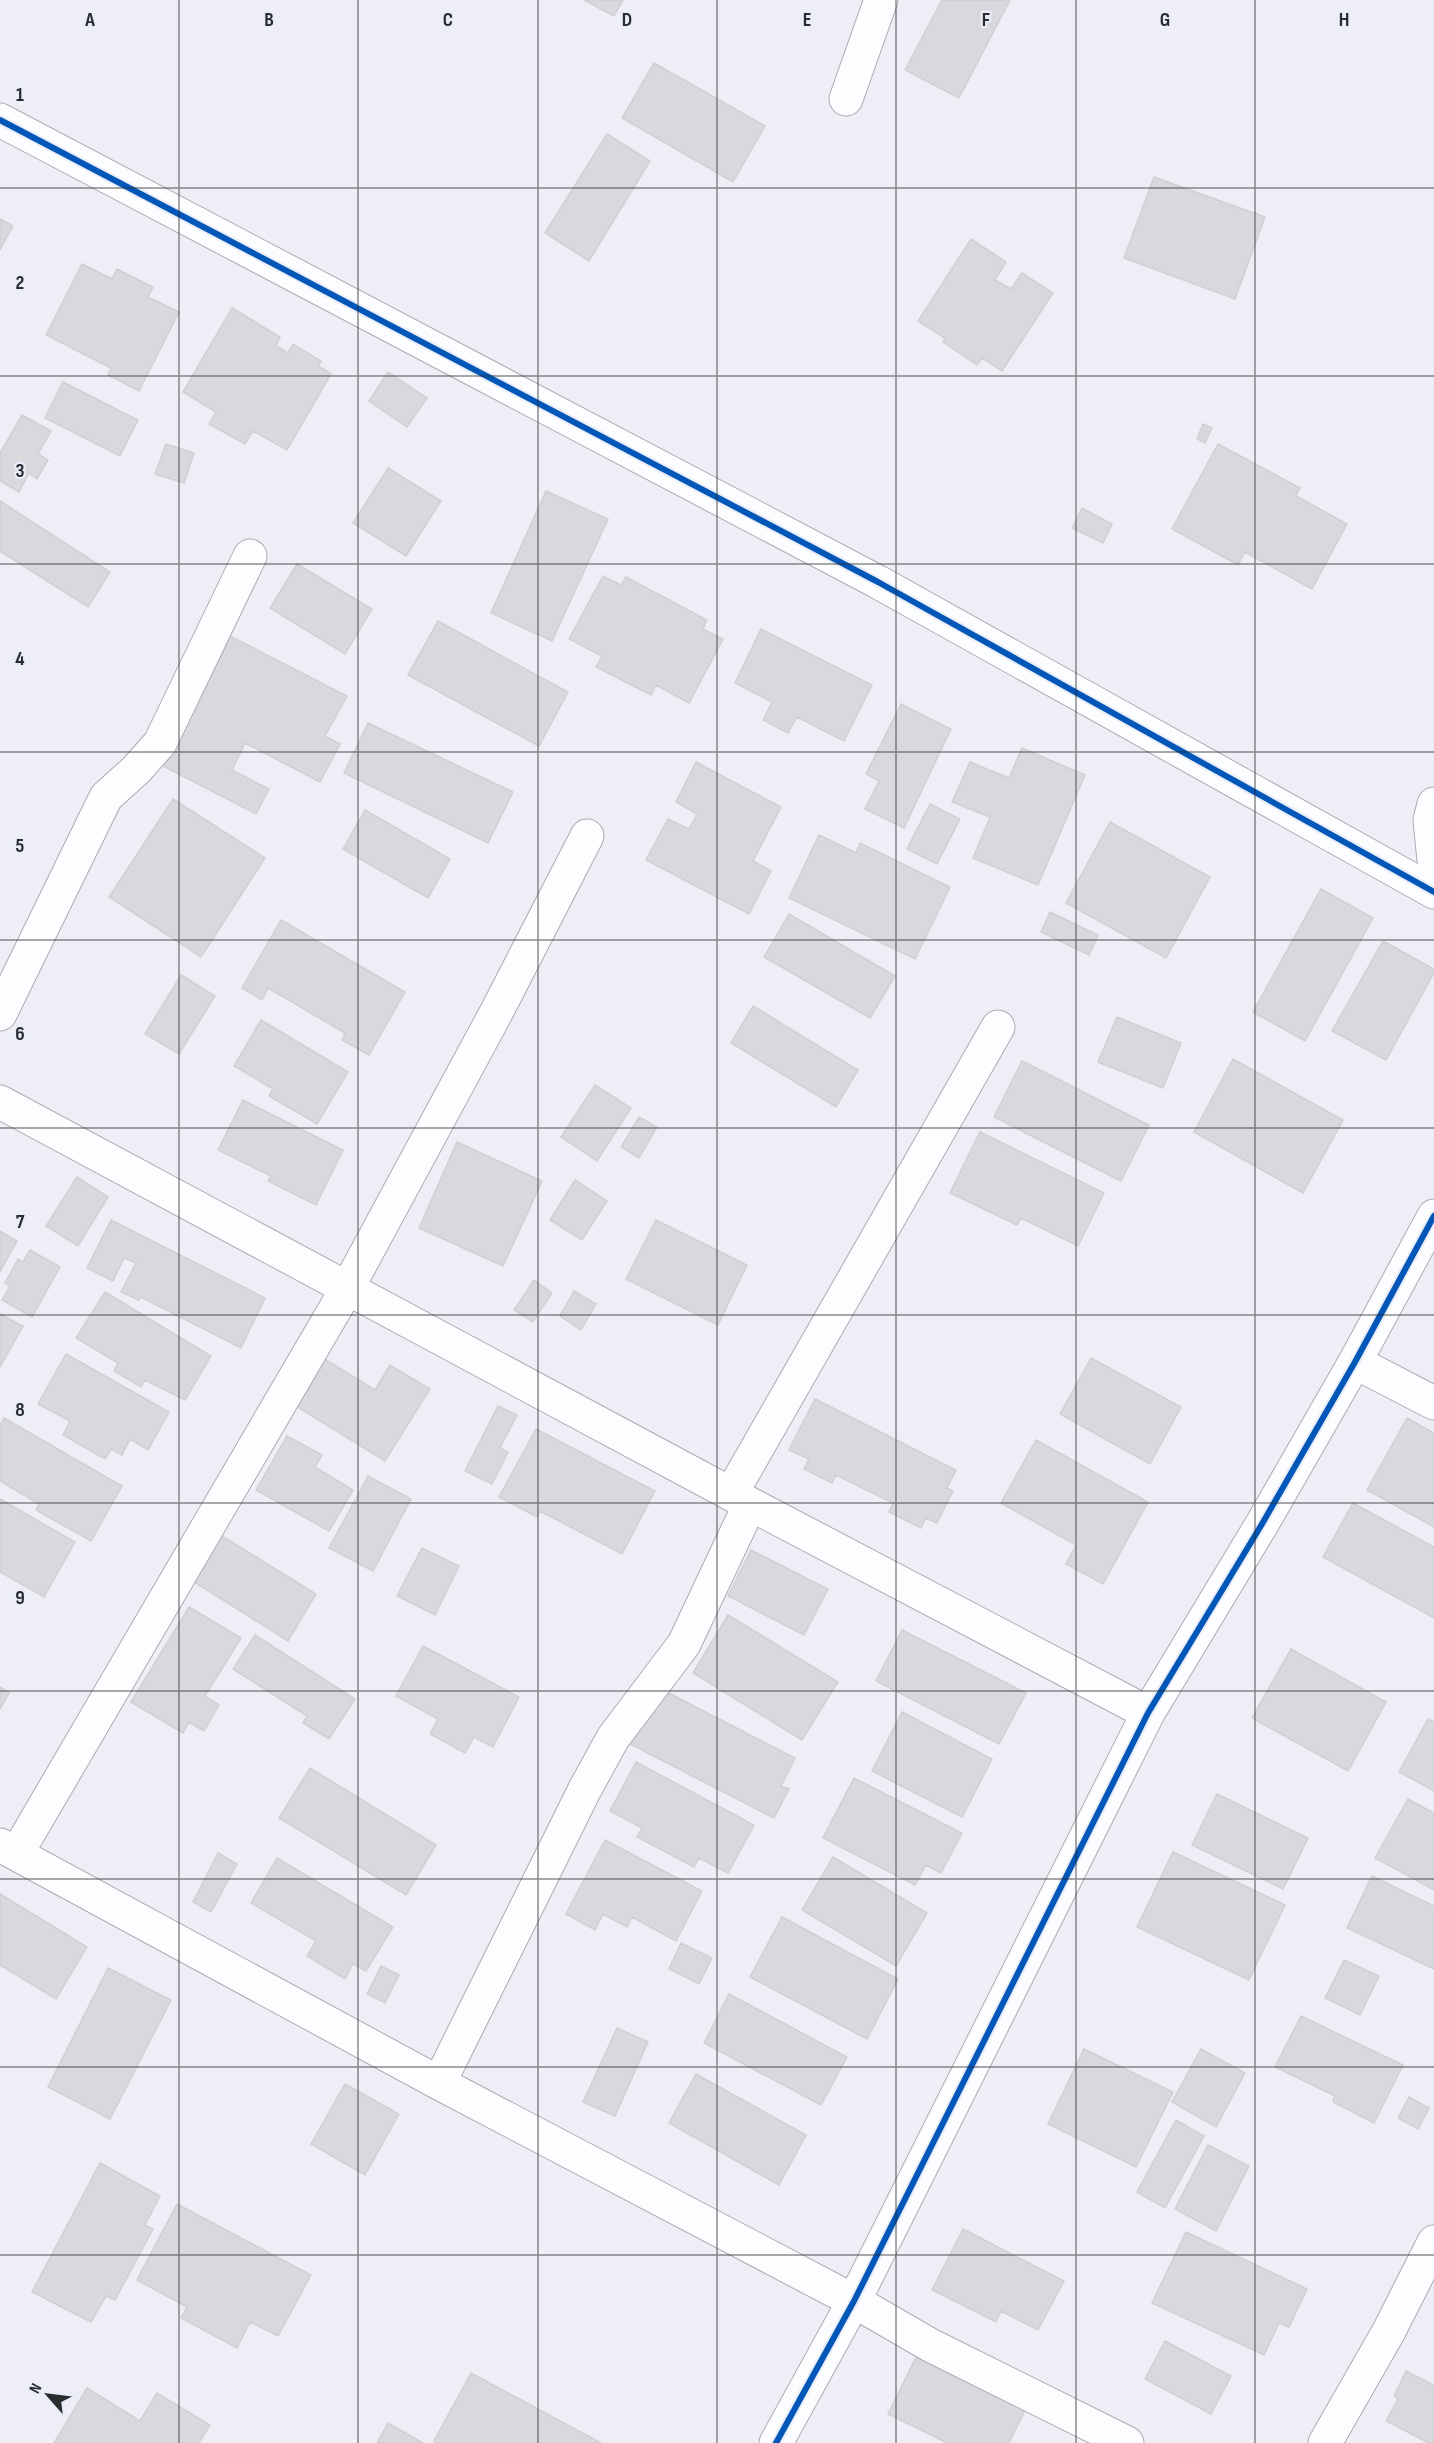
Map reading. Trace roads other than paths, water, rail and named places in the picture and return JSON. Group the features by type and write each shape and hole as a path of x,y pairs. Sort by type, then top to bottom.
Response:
{"street":[{"path":"846,99 881,0"},
{"path":"0,120 878,582 1434,892"},
{"path":"0,1014 106,797 136,770 160,743 250,556"},
{"path":"1434,804 1430,820 1434,860"},
{"path":"588,836 497,1011 348,1287 8,1849 439,2083 854,2301 930,2345 1127,2443"},
{"path":"439,2083 585,1789 613,1738 684,1644 741,1499 998,1027"},
{"path":"0,1102 741,1499 1148,1713"},
{"path":"776,2443 854,2301 1148,1713 1262,1524 1355,1362 1434,1216"},
{"path":"1355,1362 1434,1403"},
{"path":"1325,2443 1389,2331 1434,2242"}]}
